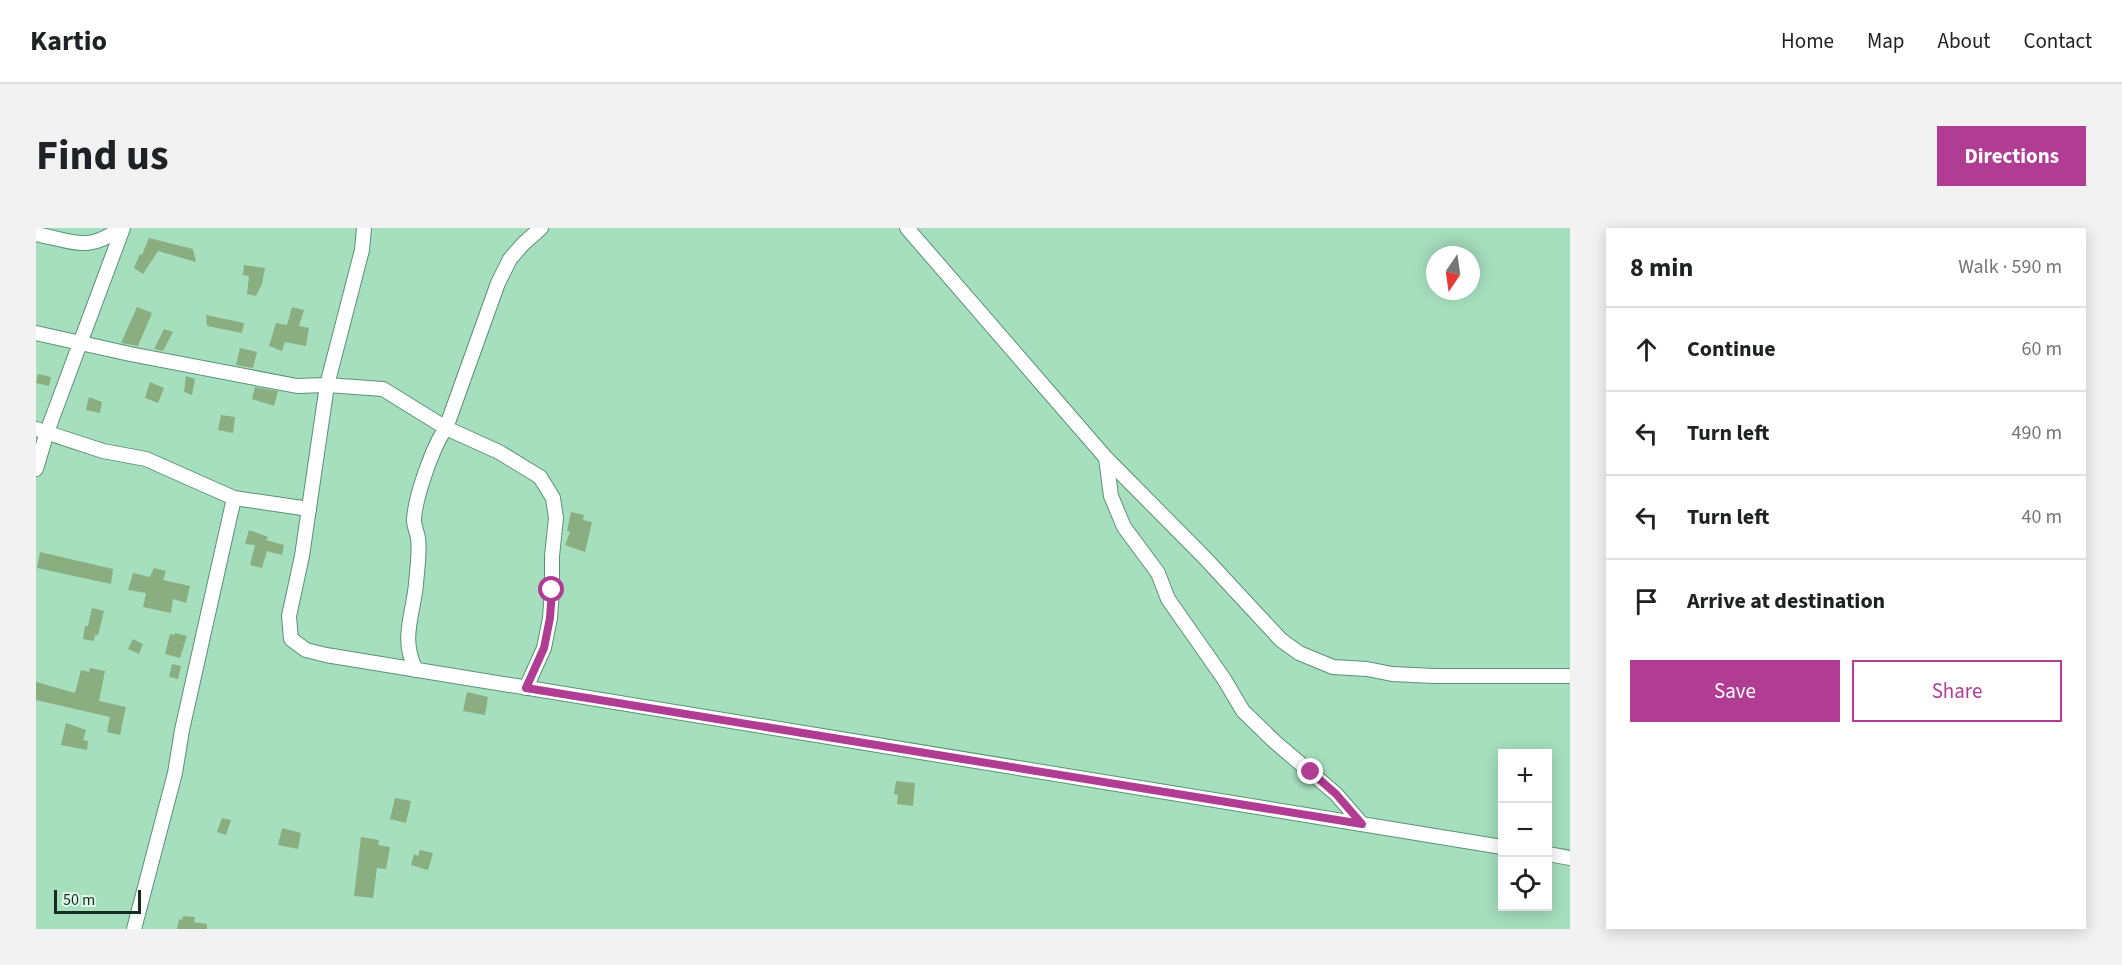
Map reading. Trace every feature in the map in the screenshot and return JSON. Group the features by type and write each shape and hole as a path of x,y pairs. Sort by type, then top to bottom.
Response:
{"street":[{"path":"36,234 88,245 122,228"},
{"path":"36,469 41,430 81,343 122,228"},
{"path":"364,228 362,250 327,385 303,556 289,616 291,639 306,650 326,656 1498,846"},
{"path":"416,670 409,656 407,633 416,586 419,539 414,520 424,477 439,438 446,428 498,283 510,259 541,228"},
{"path":"907,228 1106,458 1204,557 1281,640 1299,653 1333,667 1367,669 1392,674 1570,676"},
{"path":"36,333 297,386 327,385 383,389 446,428 499,452 540,477 553,498 556,518 550,618 544,648 526,688"},
{"path":"41,430 104,451 146,459 234,498 309,509"},
{"path":"1106,458 1111,496 1124,527 1158,573 1168,599 1224,679 1243,711 1275,742 1336,794 1362,824"},
{"path":"134,929 176,773 182,730 234,498"},
{"path":"1552,855 1570,858"}],"building":[{"path":"149,238 193,249 196,262 158,251 143,274 134,268"},
{"path":"244,265 265,268 262,284 256,296 247,294 249,276 243,275"},
{"path":"137,307 152,313 138,346 121,343"},
{"path":"292,307 304,310 299,326 309,328 306,346 285,342 282,351 269,346 276,323 287,325"},
{"path":"206,315 244,323 242,333 207,326"},
{"path":"164,329 173,332 163,351 154,349"},
{"path":"240,348 257,352 253,368 236,365"},
{"path":"38,374 51,377 49,386 36,383"},
{"path":"186,376 195,379 192,395 184,392"},
{"path":"150,382 164,388 158,403 145,398"},
{"path":"255,387 278,391 274,406 252,399"},
{"path":"89,397 102,402 100,413 86,410"},
{"path":"221,415 235,417 233,433 218,430"},
{"path":"571,512 584,515 583,520 592,522 585,552 565,545 570,532 567,531"},
{"path":"249,530 268,537 266,540 284,545 282,555 267,551 262,568 250,565 255,545 245,544"},
{"path":"40,552 113,569 111,584 37,568"},
{"path":"154,568 166,571 163,580 190,586 186,603 173,599 171,613 143,607 146,593 128,590 133,573 150,577"},
{"path":"92,608 104,611 98,635 95,635 94,641 83,639"},
{"path":"170,634 187,636 180,658 165,654"},
{"path":"133,639 143,644 139,654 128,649"},
{"path":"172,664 181,666 178,679 169,677"},
{"path":"90,668 105,671 99,701 126,707 120,735 107,732 110,717 36,700 36,682 75,693 81,670 89,672"},
{"path":"467,692 488,697 485,715 463,711"},
{"path":"66,723 86,730 83,740 88,741 87,750 61,745"},
{"path":"896,781 915,783 913,806 897,804 898,795 894,794"},
{"path":"395,798 411,801 406,823 390,819"},
{"path":"222,818 231,820 226,835 217,832"},
{"path":"282,828 301,833 298,849 278,845"},
{"path":"361,837 379,840 378,845 390,847 386,869 377,868 373,898 354,896"},
{"path":"420,850 433,853 428,870 411,865 414,854 418,856"},
{"path":"183,916 195,917 194,922 207,924 207,929 177,929 179,919 182,920"}],"route":[{"path":"552,590 550,618 544,648 526,688 1362,824 1336,794 1311,772"}]}
